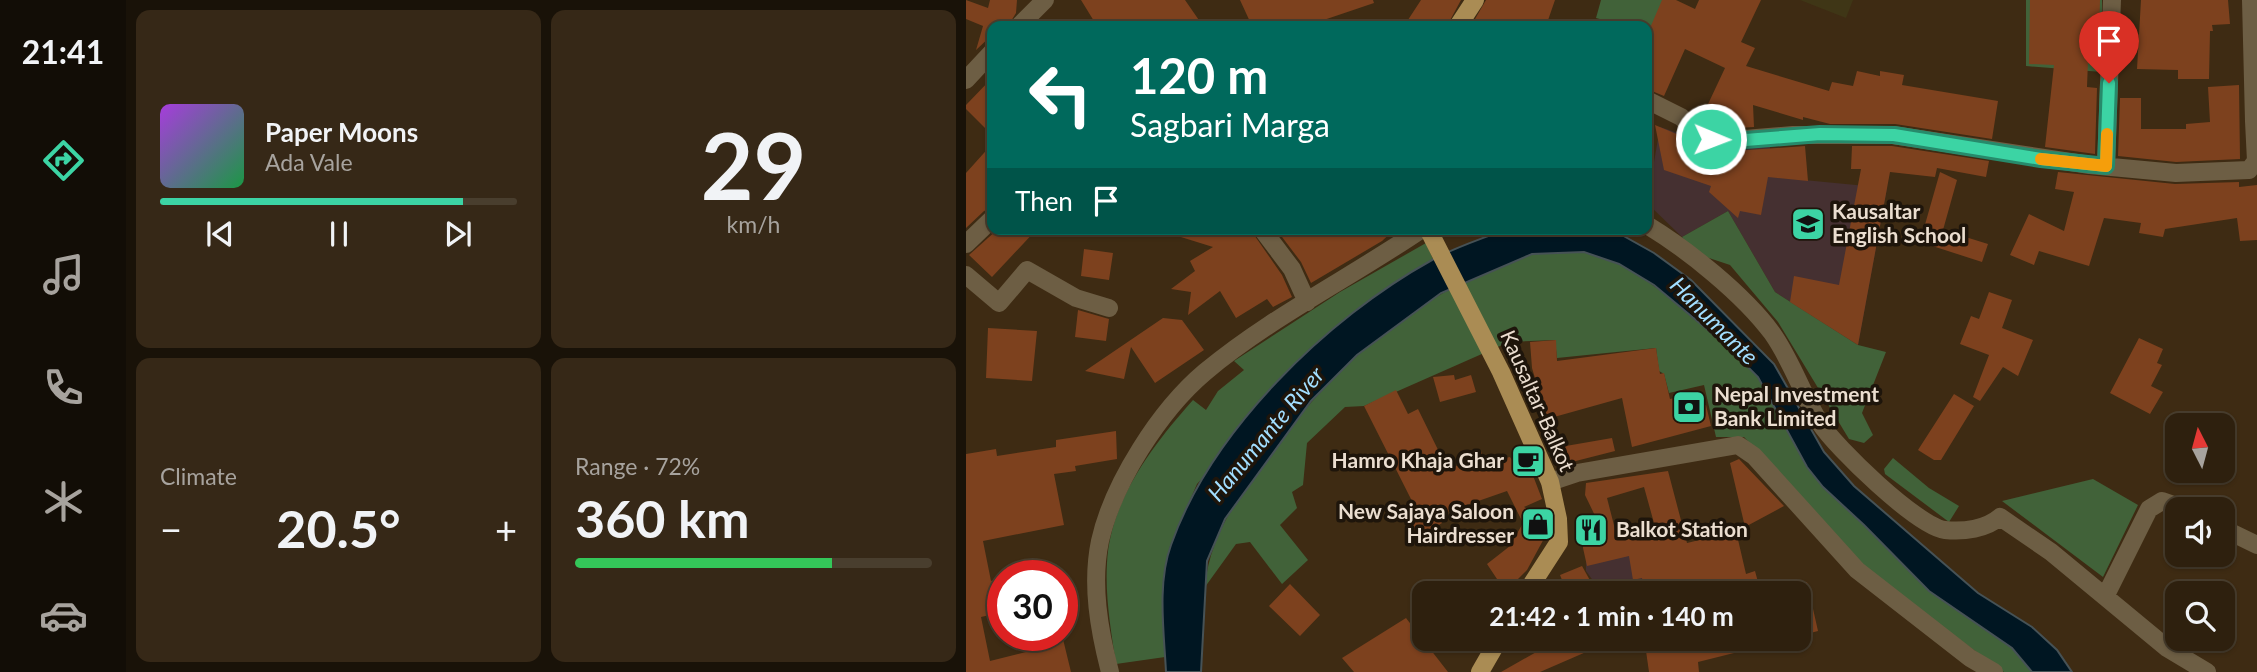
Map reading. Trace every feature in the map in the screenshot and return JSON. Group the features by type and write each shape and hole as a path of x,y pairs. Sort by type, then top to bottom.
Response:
{"main road":[{"path":"1461,21 1475,0"},
{"name":"Kausaltar-Balkot","path":"1430,235 1501,372 1550,482 1558,519 1559,542 1534,581"},
{"path":"1480,672 1492,651"}],"street":[{"path":"1023,21 1045,0"},
{"path":"2106,166 2112,0"},
{"path":"1652,102 1681,117 1698,132 1720,141 1793,135 1894,135 2041,159 2176,173 2249,170 2256,162 2253,10"},
{"path":"966,80 987,57"},
{"path":"966,244 987,224"},
{"path":"1652,229 1741,299 1771,332 1799,378 1820,422 1843,451 1885,490 1943,530 1988,527 2000,517 2106,595 2167,648 2207,672"},
{"path":"1266,235 1292,269 1307,302"},
{"path":"1110,672 1101,636 1097,569 1100,540 1123,482 1151,431 1203,374 1245,341 1423,235"},
{"path":"966,275 999,303 1027,270 1076,298 1109,308"},
{"path":"1550,482 1577,473 1738,445 1754,456 1857,570 1970,658 1994,672"},
{"path":"2106,595 2149,509 2162,501 2165,502"},
{"path":"2235,534 2257,545"}],"shaded area":[{"name":"Kausaltar English School","path":"1660,127 1693,138 1717,150 1763,143 1770,147 1774,177 1887,188 1858,345 1775,292 1728,211 1682,237 1652,208 1652,174"},
{"path":"1677,538 1688,581 1593,581 1586,571 1586,554"}],"green space":[{"path":"1601,0 1666,0 1655,35 1652,34 1652,21 1607,21 1596,18"},
{"path":"2026,0 2102,0 2102,72 2026,66"},
{"path":"1728,211 1775,292 1858,345 1886,352 1862,413 1873,435 1864,443 1849,439 1778,322 1730,265 1694,253 1682,237"},
{"path":"1426,243 1433,259 1357,310 1197,484 1170,546 1165,577 1165,657 1116,664 1107,588 1110,540 1125,496 1149,455 1193,400 1206,410 1218,391 1244,370 1234,361 1340,292"},
{"path":"1584,252 1616,263 1653,285 1695,317 1751,367 1769,393 1805,462 1823,487 2012,648 2032,672 2004,672 1874,577 1744,437 1716,437 1704,385 1669,393 1664,374 1659,371 1656,348 1557,358 1555,340 1509,342 1364,406 1345,407 1307,443 1303,485 1292,492 1297,508 1280,525 1308,560 1282,584 1250,542 1236,544 1205,587 1207,569 1218,537 1242,492 1285,433 1337,375 1365,349 1395,324 1427,303 1509,262 1537,253"},
{"path":"1893,458 1929,488 1959,506 1949,522 1885,474 1884,469"},
{"path":"2093,479 2138,505 2103,577 2002,501"}],"sand":[{"path":"1800,0 1853,0 1846,18"}],"water":[{"path":"1490,235 1622,235 1654,253 1691,280 1774,364 1824,452 1854,486 1978,593 2032,627 2057,650 2072,672 2032,672 2012,648 1929,591 1823,487 1807,467 1758,377 1727,346 1654,285 1619,264 1584,252 1532,254 1441,293 1357,355 1311,401 1225,519 1207,561 1201,672 1166,672 1163,591 1167,560 1189,502 1214,461 1243,420 1314,346 1392,284 1459,247"}],"building":[{"path":"966,0 988,8 990,0 1017,0 1016,13 1011,21 987,21 987,40 976,50 983,26 966,19"},
{"path":"1081,0 1185,0 1200,21 1094,21"},
{"path":"1240,0 1373,0 1374,3 1321,21 1250,21"},
{"path":"1421,0 1461,0 1450,21 1407,21"},
{"path":"1486,0 1555,0 1548,21 1474,21"},
{"path":"1662,0 1676,0 1695,9 1699,0 1761,0 1741,42 1755,48 1746,66 1829,91 1832,82 1853,86 1857,71 1880,76 1880,71 1904,75 1902,85 1998,101 1992,139 1895,124 1830,124 1803,117 1803,120 1753,105 1754,127 1722,129 1701,119 1725,68 1685,49 1664,96 1652,91 1652,23"},
{"path":"2030,0 2100,0 2099,35 2089,35 2087,87 2097,88 2095,154 2045,147 2054,65 2029,64"},
{"path":"2141,0 2228,0 2230,24 2212,25 2213,31 2210,31 2209,79 2178,79 2178,70 2137,69"},
{"path":"987,83 987,130 966,109 966,105"},
{"path":"2239,85 2240,159 2176,162 2118,156 2120,98 2141,98 2141,129 2186,129 2186,124 2210,122 2208,87"},
{"path":"1655,125 1720,152 1805,146 1808,181 1768,177 1761,215 1740,211 1738,218 1709,192 1711,186 1664,170"},
{"path":"1852,146 1892,146 1989,161 1986,177 1937,168 1935,177 1890,172 1858,345 1790,302 1794,276 1839,285 1861,169 1851,169"},
{"path":"987,150 987,210 966,228 966,173"},
{"path":"1940,172 1957,180 1943,230 1988,244 1982,262 1920,242"},
{"path":"2058,172 2175,184 2239,182 2239,187 2257,185 2257,240 2240,241 2237,218 2165,229 2163,237 2139,233 2141,223 2104,218 2089,266 2039,251 2034,265 2010,255 2029,214 2064,231 2074,192 2055,189"},
{"path":"991,235 1031,235 992,277 969,255"},
{"path":"1174,235 1254,235 1282,275 1292,297 1273,307 1267,299 1236,318 1220,291 1188,315 1191,292 1171,289 1195,271 1190,261 1213,247"},
{"path":"1281,235 1388,235 1311,283 1301,262"},
{"path":"1084,249 1113,253 1109,280 1081,276"},
{"path":"1989,292 2012,300 2002,328 2033,340 2018,376 2003,367 1980,401 1973,397 1989,355 1960,344 1971,316 1979,319"},
{"path":"1078,310 1109,319 1106,341 1075,337"},
{"path":"1163,318 1182,320 1204,350 1155,383 1131,347 1124,379 1085,371"},
{"path":"988,328 1037,331 1032,381 986,378"},
{"path":"2139,338 2163,349 2157,363 2162,365 2151,386 2163,392 2150,414 2110,393"},
{"path":"1556,340 1557,361 1656,348 1660,374 1664,373 1670,399 1694,393 1698,407 1706,405 1711,426 1632,447 1622,398 1547,419 1532,368 1530,342"},
{"path":"1454,375 1455,380 1471,375 1476,392 1440,402 1433,377"},
{"path":"1396,390 1408,414 1418,409 1444,462 1449,459 1453,468 1481,451 1484,462 1510,457 1516,466 1527,460 1542,499 1524,507 1546,519 1547,533 1527,570 1516,581 1498,581 1487,564 1510,546 1523,523 1507,491 1438,515 1442,523 1417,538 1404,516 1416,509 1364,406"},
{"path":"1954,394 1974,406 1941,460 1934,460 1918,450"},
{"path":"1116,431 1117,459 1075,466 1076,471 1054,474 1064,525 983,541 987,561 987,616 981,617 990,661 1026,651 1066,651 1071,672 966,672 966,454 996,449 997,456 1056,447 1056,440"},
{"path":"1612,438 1615,451 1564,464 1560,447"},
{"path":"1739,459 1784,506 1745,527 1730,463"},
{"path":"1668,471 1687,543 1736,531 1746,574 1755,571 1758,581 1633,580 1629,556 1587,566 1583,548 1584,527 1600,526 1585,495 1586,483","holes":["1644,487 1654,523 1616,533 1607,498"]},
{"path":"1582,566 1590,581 1562,581 1560,575"},
{"path":"1290,584 1320,615 1300,636 1269,606"},
{"path":"1811,600 1818,631 1811,633"},
{"path":"1406,618 1412,626 1412,651 1432,651 1448,672 1354,672 1342,658"},
{"path":"1538,651 1588,651 1540,672 1501,672"},
{"path":"1646,651 1742,651 1698,662 1699,672 1649,672"}],"slow traffic":[{"path":"2041,159 2106,166 2107,134"}],"place":[{"name":"Kausaltar English School","path":"1808,224"},
{"name":"Nepal Investment Bank Limited","path":"1689,407"},
{"name":"Hamro Khaja Ghar","path":"1528,461"},
{"name":"New Sajaya Saloon Hairdresser","path":"1538,524"},
{"name":"Balkot Station","path":"1591,530"}],"route":[{"path":"1711,139 1733,141 1847,133 1894,135 2041,159 2106,166 2109,83"}],"water label":[{"name":"Hanumante","path":"1714,321"},
{"name":"Hanumante River","path":"1266,434"}]}
